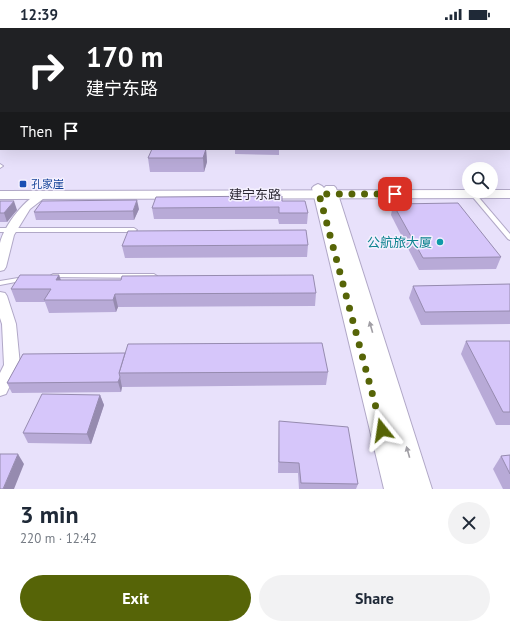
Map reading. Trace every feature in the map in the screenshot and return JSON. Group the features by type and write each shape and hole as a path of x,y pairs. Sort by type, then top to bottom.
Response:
{"main road":[{"path":"498,188 510,189"},
{"name":"建宁东路","path":"0,189 462,191"},
{"name":"建宁东路","path":"0,195 325,191"},
{"name":"建宁东路","path":"498,193 510,194"}],"street":[{"path":"325,191 397,489"},
{"path":"325,191 418,489"},
{"path":"0,267 8,235 26,207 43,195"},
{"path":"0,296 9,324 12,365 0,389"}],"lane":[{"path":"477,198 510,238"},
{"path":"0,230 134,230"},
{"path":"47,276 154,276"},
{"path":"0,283 33,277"}],"building":[{"path":"152,150 206,150 203,158 148,158"},
{"path":"282,196 282,201 305,201 308,213 279,213 279,207 152,208 156,197"},
{"path":"137,200 133,211 34,212 42,201"},
{"path":"0,201 14,201 4,213 0,213"},
{"name":"公航旅大厦","path":"458,203 501,257 423,258 393,204"},
{"path":"306,230 308,245 122,246 128,231"},
{"path":"20,275 59,275 56,280 121,280 122,276 313,275 316,293 115,294 113,300 44,300 51,289 11,289"},
{"path":"510,284 510,311 425,312 413,286"},
{"path":"466,341 510,341 510,412 503,412"},
{"path":"322,343 328,372 119,373 128,344"},
{"path":"125,353 118,382 7,383 23,354"},
{"path":"42,394 100,395 87,434 23,433"},
{"path":"279,421 348,427 358,484 301,483 299,463 279,462"},
{"path":"0,454 18,454 3,489 0,489"},
{"path":"510,455 510,474 501,456"}],"place":[{"name":"孔家崖","path":"23,184"},
{"name":"公航旅大厦","path":"440,242"}],"route":[{"path":"382,430 319,194 395,194"}]}
